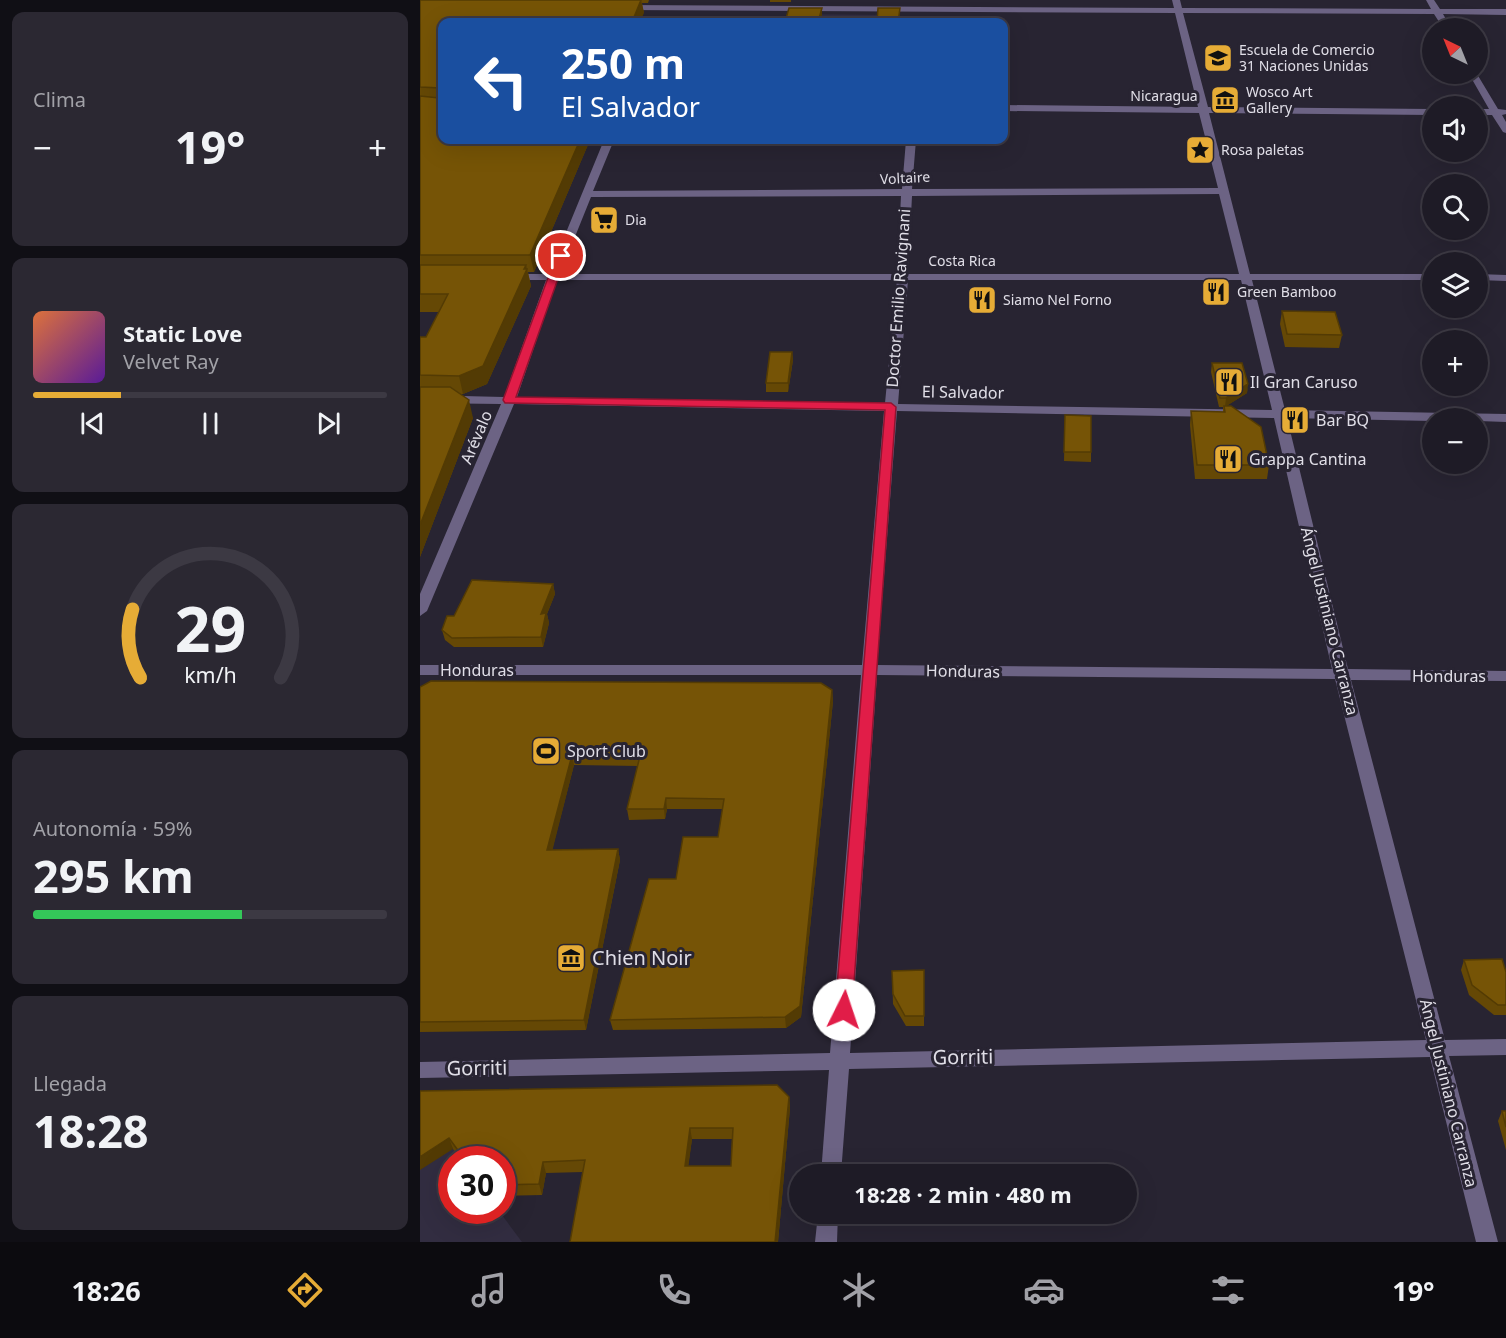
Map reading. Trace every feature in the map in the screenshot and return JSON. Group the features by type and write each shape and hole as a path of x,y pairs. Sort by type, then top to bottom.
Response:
{"street":[{"path":"1430,0 1441,18"},
{"path":"618,7 920,4 1178,5 1506,12"},
{"name":"Ángel Justiniano Carranza","path":"1178,5 1203,110 1226,191 1343,675 1488,1242"},
{"path":"1480,84 1501,112 1506,130"},
{"name":"Nicaragua","path":"1008,108 1422,112"},
{"name":"Arévalo","path":"420,611 509,400 553,277 607,144"},
{"name":"Doctor Emilio Ravignani","path":"832,1164 868,670 903,276 905,193 911,144"},
{"name":"Voltaire","path":"587,194 1226,191"},
{"name":"Costa Rica","path":"498,277 1422,277"},
{"path":"1488,278 1506,278"},
{"name":"El Salvador","path":"420,399 1506,418"},
{"name":"Honduras","path":"420,670 868,670 1506,676"},
{"name":"Gorriti","path":"420,1070 840,1059 1506,1047"},
{"path":"826,1242 827,1224"}],"shaded area":[{"path":"789,14 900,15 900,18 788,18"},
{"path":"420,1103 451,1146 438,1146 438,1224 509,1224 522,1242 420,1242"}],"building":[{"path":"420,0 641,0 634,18 438,18 438,88 420,87"},
{"path":"789,8 822,8 819,18 786,18"},
{"path":"878,8 900,8 899,18 877,18"},
{"path":"420,96 438,98 438,144 578,144 530,255 420,255"},
{"path":"420,265 526,265 524,269 527,269 483,366 459,376 420,375 420,337 426,337 448,294 420,294"},
{"path":"1282,311 1335,312 1342,335 1287,334"},
{"path":"770,352 792,352 788,383 766,383"},
{"name":"Il Gran Caruso","path":"1212,363 1242,363 1248,384 1226,398 1220,398"},
{"path":"420,387 450,387 469,400 420,525"},
{"name":"Grappa Cantina","path":"1224,406 1231,406 1261,427 1269,465 1197,465 1191,411 1225,412"},
{"path":"1065,415 1091,416 1091,452 1064,452"},
{"path":"472,580 553,584 541,614 546,613 541,637 452,638 442,630 447,616 454,616"},
{"path":"431,681 821,683 832,690 800,1006 785,1017 610,1020 649,879 676,879 683,837 718,837 724,799 666,798 664,809 627,809 640,756 572,755 547,850 618,849 584,1020 420,1022 420,687"},
{"path":"1502,959 1506,972 1506,1005 1498,1005 1472,985 1464,960"},
{"path":"924,970 924,1016 905,1016 893,994 892,971"},
{"path":"777,1085 789,1097 775,1242 570,1242 585,1160 543,1162 539,1184 516,1185 516,1146 455,1146 449,1138 420,1157 420,1091","holes":["690,1128 733,1128 731,1166 685,1166"]},
{"path":"1502,1111 1506,1111 1506,1127"}],"place":[{"name":"Escuela de Comercio 31 Naciones Unidas","path":"1218,58"},
{"name":"Wosco Art Gallery","path":"1225,100"},
{"name":"Rosa paletas","path":"1200,150"},
{"name":"Dia","path":"604,220"},
{"name":"Green Bamboo","path":"1216,292"},
{"name":"Siamo Nel Forno","path":"982,300"},
{"name":"Il Gran Caruso","path":"1229,382"},
{"name":"Bar BQ","path":"1295,420"},
{"name":"Grappa Cantina","path":"1228,459"},
{"name":"Sport Club","path":"546,751"},
{"name":"Chien Noir","path":"571,958"}],"route":[{"path":"561,256 509,400 891,407 868,670 844,1010"}]}
